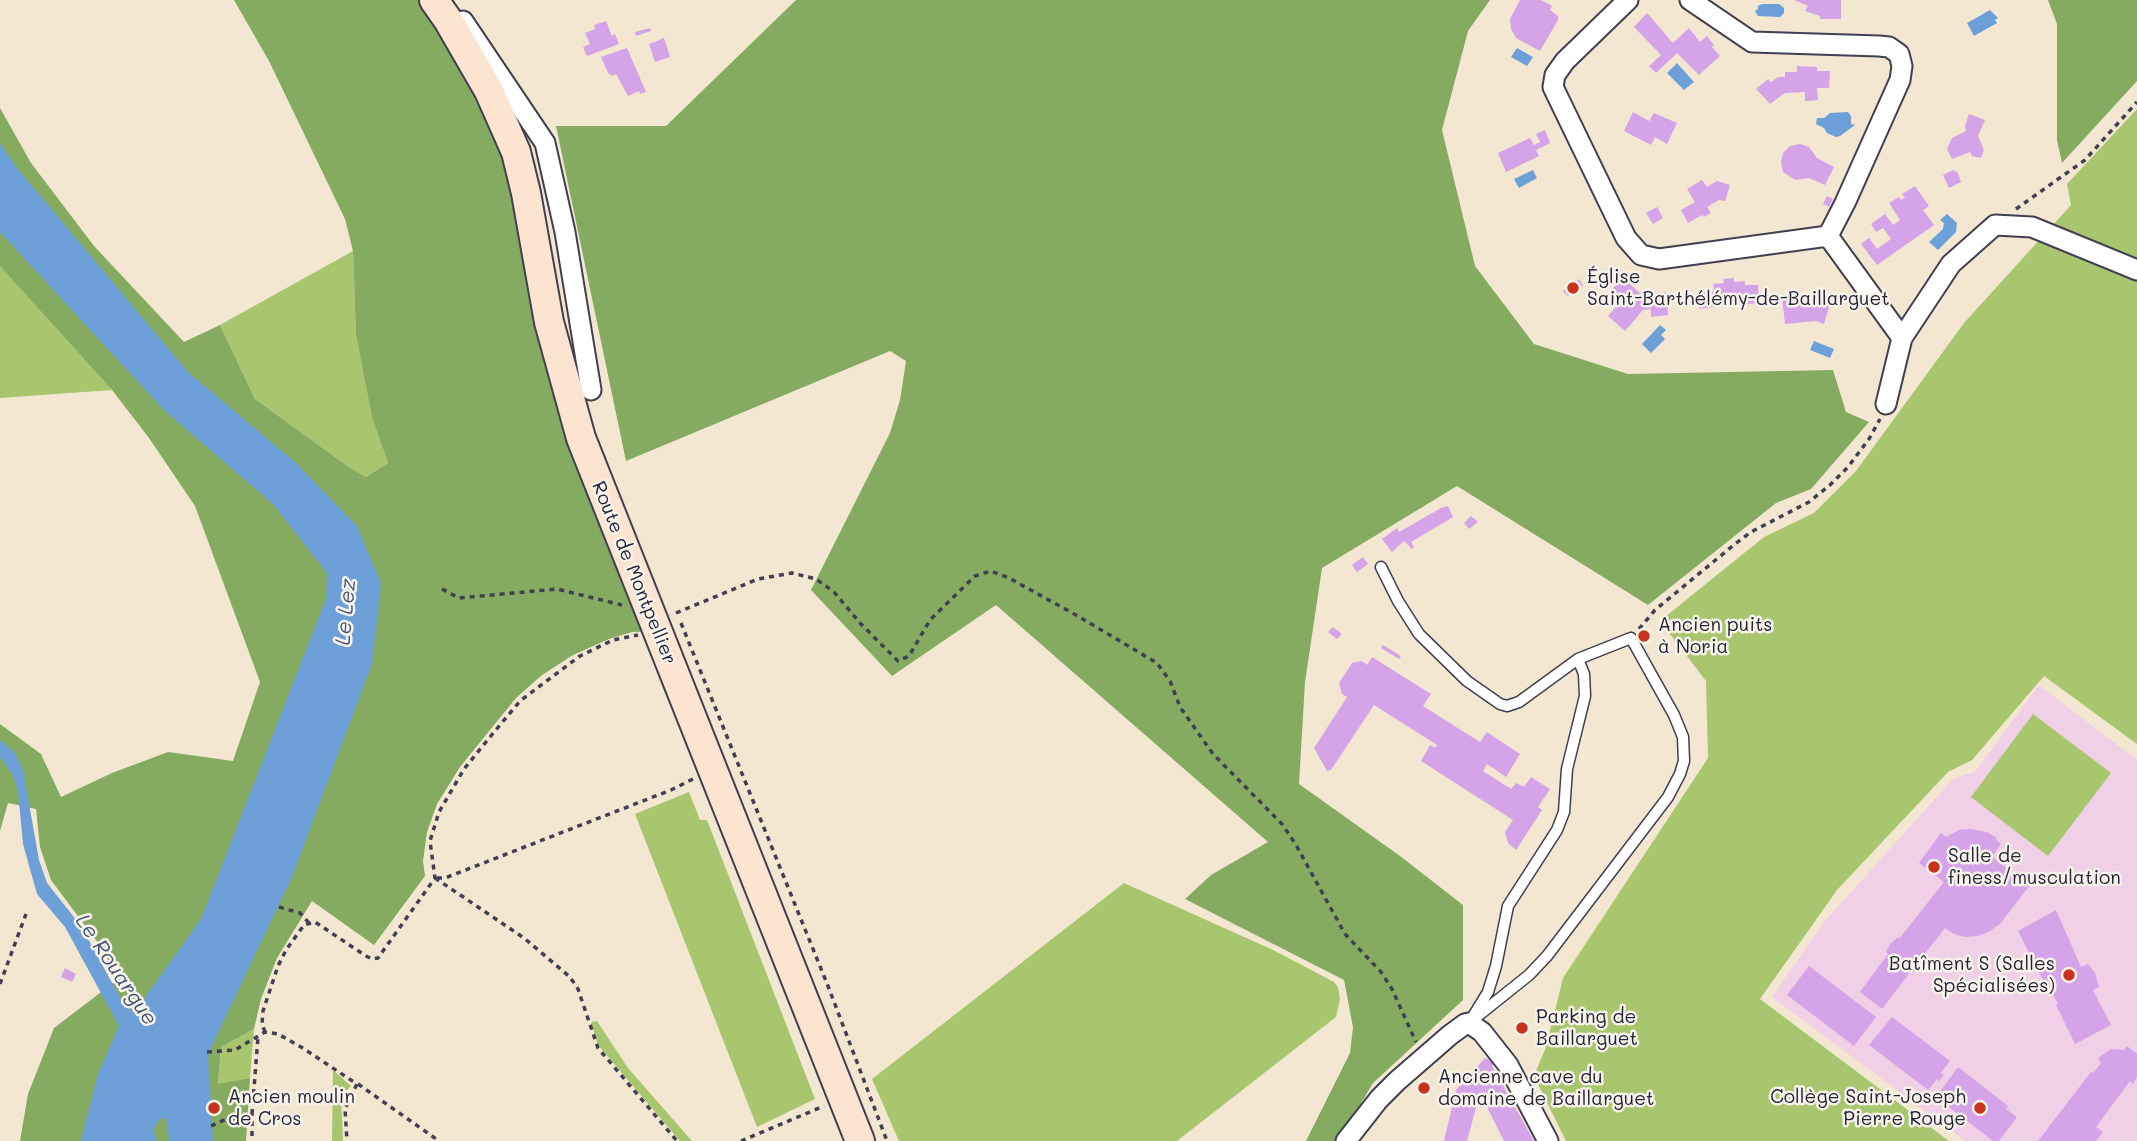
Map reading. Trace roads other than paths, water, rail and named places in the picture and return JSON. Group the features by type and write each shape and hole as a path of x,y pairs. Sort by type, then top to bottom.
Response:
{"main road":[{"name":"Route de Montpellier","path":"434,0 489,91 516,152 549,323 581,438 643,594 667,622 712,772 860,1141"}],"street":[{"path":"449,0 545,143 569,256 591,390"},
{"path":"1628,0 1565,61 1555,75 1553,87 1626,238 1641,255 1659,259 1828,236"},
{"path":"1690,0 1752,42 1880,46 1889,47 1899,54 1902,66 1900,80 1828,236"},
{"path":"1886,404 1902,338 1951,264 1995,225 2032,227 2137,270"},
{"path":"1828,236 1902,338"},
{"path":"1346,1141 1379,1099 1423,1056 1469,1023 1482,1032 1508,1065 1548,1141"}],"lane":[{"path":"1381,567 1419,634 1467,681 1500,704 1507,706 1519,702 1578,659 1631,638 1684,737 1684,761 1668,797 1547,956 1530,975 1469,1023"},
{"path":"1469,1023 1488,992 1508,906 1558,830 1564,811 1567,769 1585,696 1584,674 1578,659"}],"water":[{"path":"1762,4 1779,4 1784,8 1784,13 1780,17 1758,16 1755,11"},
{"path":"1990,10 1998,18 1995,20 1997,23 1974,36 1967,23"},
{"path":"1517,48 1533,57 1527,66 1511,57"},
{"path":"1677,63 1694,82 1684,90 1667,73"},
{"path":"1848,112 1851,124 1855,125 1840,136 1827,133 1816,124 1817,118 1824,118 1830,113"},
{"name":"Le Lez","path":"0,143 17,168 188,372 295,462 357,526 381,583 372,664 292,877 208,1054 213,1141 169,1141 166,1119 161,1118 153,1129 156,1141 81,1141 98,1074 119,1026 65,927 37,894 23,844 18,791 13,775 0,757 0,740 15,753 23,770 39,860 47,883 81,926 122,1001 134,1013 201,919 326,599 327,573 273,504 165,411 0,232"},
{"path":"1533,170 1537,178 1519,188 1514,179"},
{"path":"1947,214 1957,223 1956,232 1938,250 1929,242 1943,229 1944,223 1940,220"},
{"path":"1660,325 1666,330 1661,335 1665,339 1651,353 1642,344"},
{"path":"1814,341 1834,349 1830,358 1810,350"}],"place":[{"name":"Église Saint-Barthélémy-de-Baillarguet","path":"1573,288"},
{"name":"Ancien puits à Noria","path":"1644,636"},
{"name":"Salle de finess/musculation","path":"1934,867"},
{"name":"Batîment S (Salles Spécialisées)","path":"2069,975"},
{"name":"Parking de Baillarguet","path":"1522,1028"},
{"name":"Ancienne cave du domaine de Baillarguet","path":"1424,1088"},
{"name":"Ancien moulin de Cros","path":"214,1108"},
{"name":"Collège Saint-Joseph Pierre Rouge","path":"1980,1108"}],"water label":[{"name":"Le Rouargue","path":"116,970"}]}
